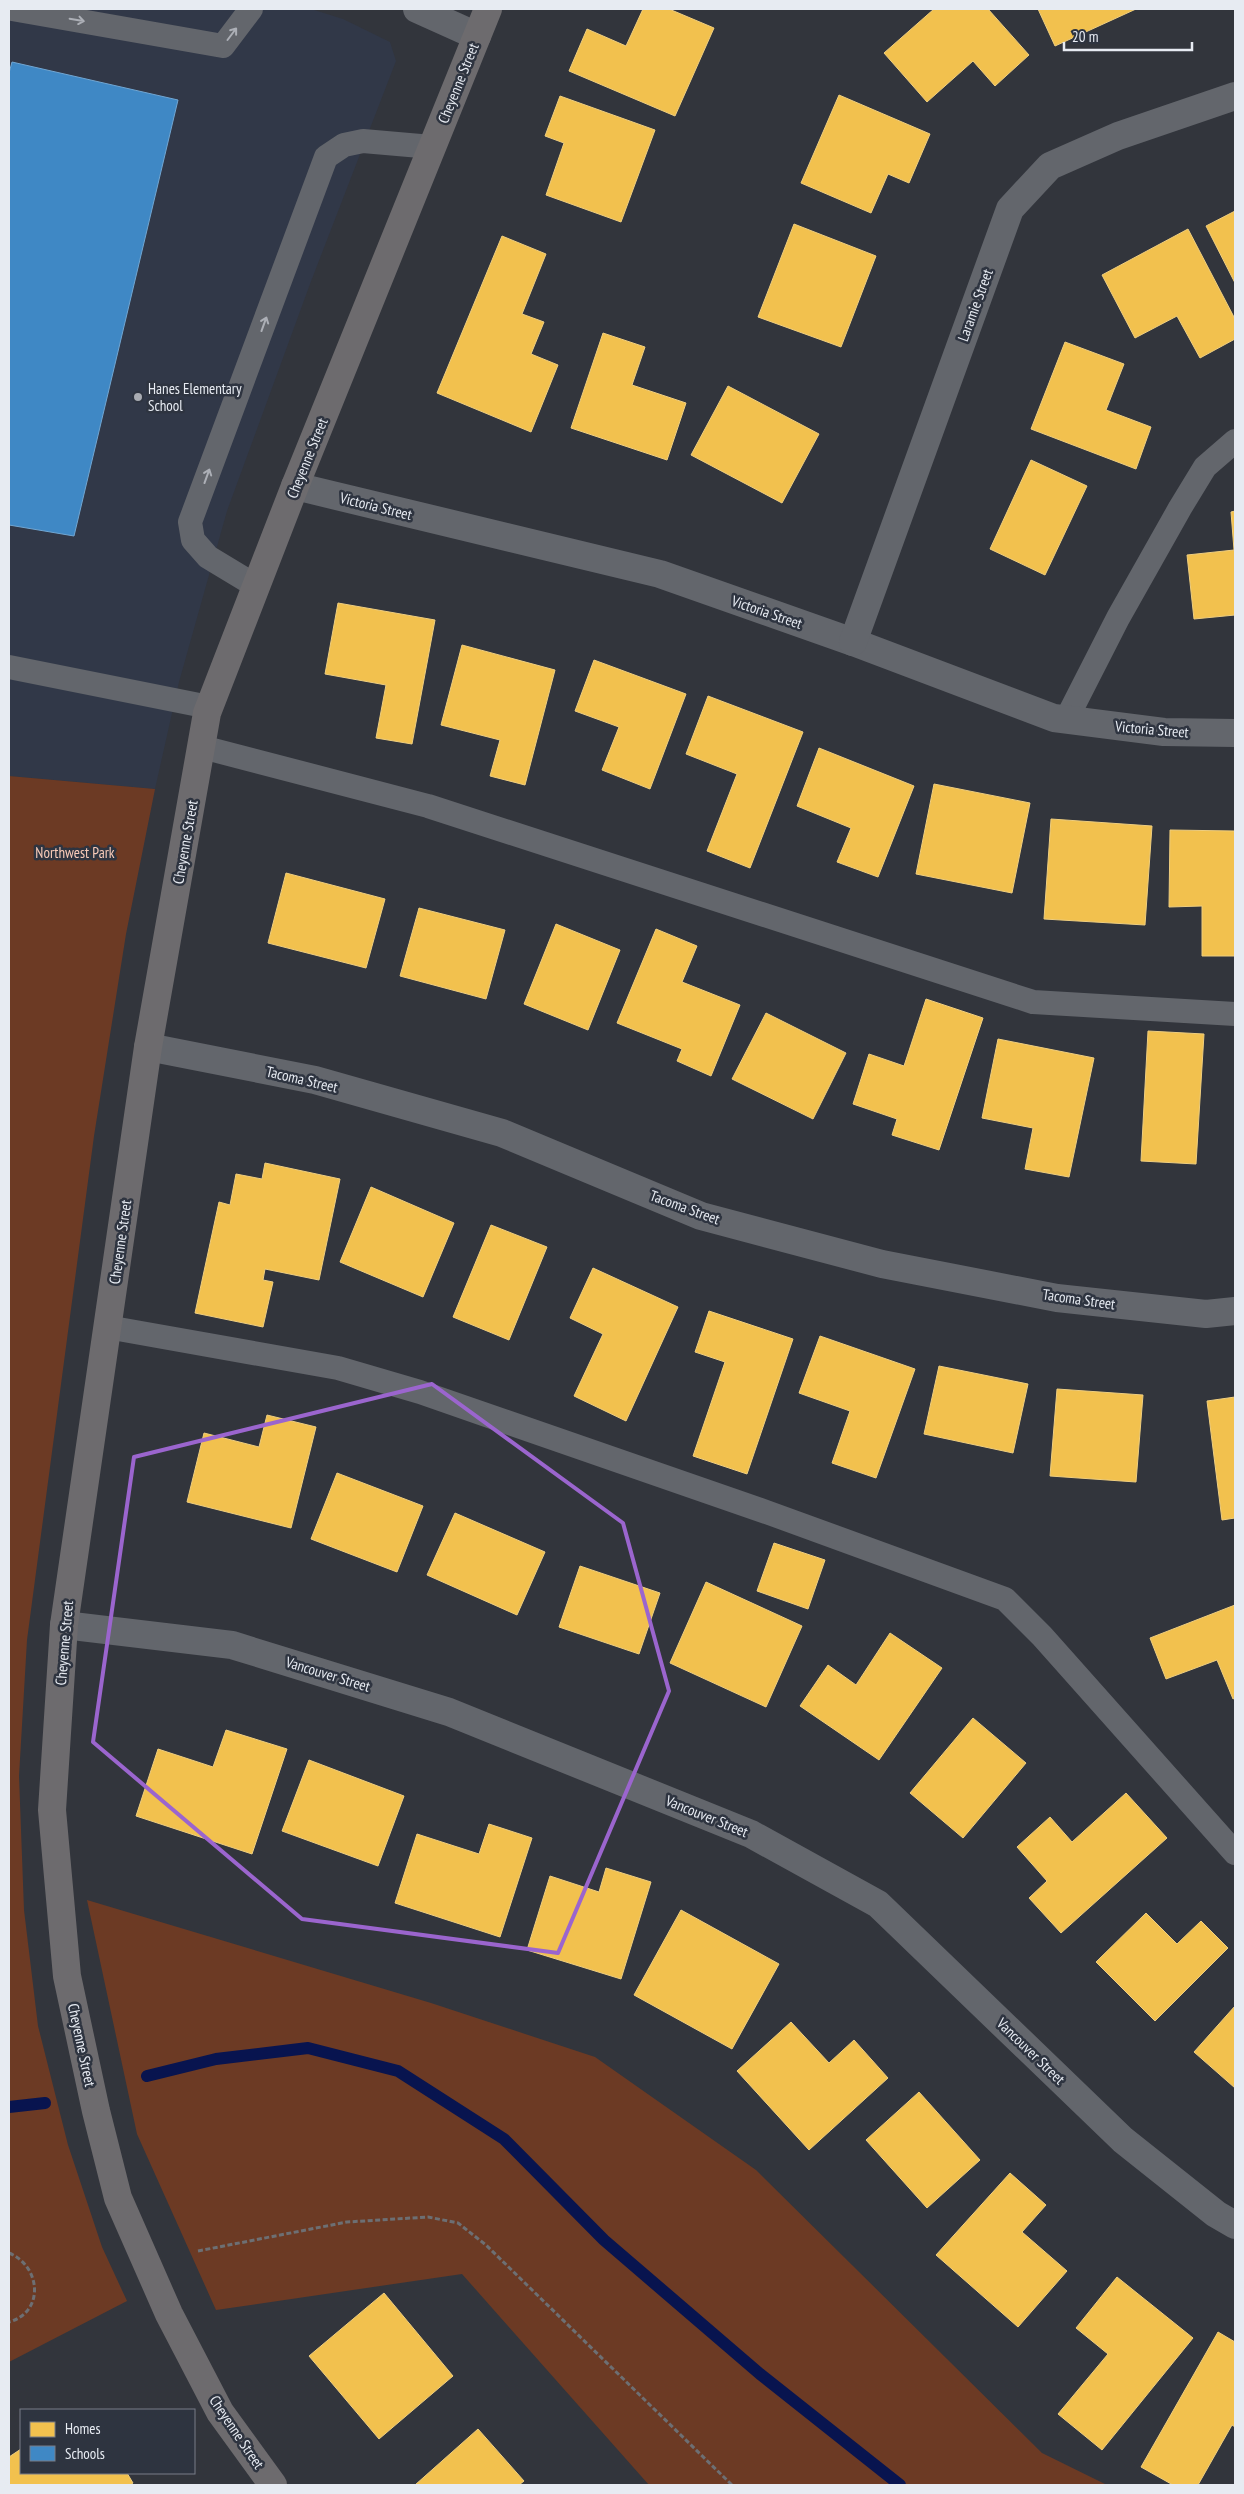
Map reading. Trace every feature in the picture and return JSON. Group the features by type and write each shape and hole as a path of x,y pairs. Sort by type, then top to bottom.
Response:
{"street":[{"path":"417,9 477,36"},
{"name":"Cheyenne Street","path":"273,2485 220,2412 169,2314 118,2198 96,2111 67,1976 52,1810 64,1625 148,1047 209,707 295,486 488,9"},
{"name":"Laramie Street","path":"853,642 1010,209 1050,166 1118,136 1235,96"},
{"name":"Victoria Street","path":"295,486 660,574 853,642 1054,718 1164,732 1235,733"},
{"name":"Tacoma Street","path":"148,1047 315,1080 502,1133 701,1216 882,1264 1058,1298 1206,1314 1235,1311"},
{"name":"Vancouver Street","path":"64,1625 232,1645 449,1712 751,1834 878,1904 1124,2140 1216,2214 1235,2225"}],"lane":[{"path":"12,9 223,46 251,9"},
{"path":"256,586 208,557 193,540 190,522 326,157 344,145 363,141 432,147"},
{"path":"1066,720 1118,618 1185,500 1205,467 1235,441"},
{"path":"9,668 209,707"},
{"path":"202,747 428,806 1033,1002 1235,1014"},
{"path":"107,1327 338,1368 420,1392 768,1513 1005,1599 1042,1636 1235,1853"}],"path":[{"path":"198,2251 347,2222 428,2216 458,2223 486,2245 732,2485"},
{"path":"9,2253 25,2263 34,2276 35,2292 30,2306 22,2316 9,2322"}],"highlighted area":[{"path":"432,1384 623,1523 669,1691 558,1953 302,1919 93,1742 134,1457"}],"shaded area":[{"name":"Hanes Elementary School","path":"9,9 311,9 343,19 390,42 396,61 310,284 227,511 179,682 155,789 9,776"}],"green space":[{"name":"Northwest Park","path":"9,776 155,789 126,934 94,1136 27,1640 19,1776 24,1910 38,2026 68,2145 102,2247 127,2301 9,2362"},
{"path":"87,1900 431,2003 595,2057 756,2170 1042,2453 1107,2485 649,2485 462,2274 216,2310 137,2134"}],"building: Homes":[{"path":"643,9 669,9 714,28 675,116 569,71 587,29 626,46"},
{"path":"934,9 988,9 1029,55 995,86 973,61 927,102 884,53"},
{"path":"1038,9 1136,9 1055,46"},
{"path":"839,95 930,134 909,183 888,174 871,213 801,183"},
{"path":"560,96 655,130 621,222 546,195 564,143 545,136"},
{"path":"1235,211 1235,283 1206,226"},
{"path":"794,224 876,256 841,347 758,317"},
{"path":"1188,229 1235,319 1235,339 1200,358 1177,316 1135,338 1102,275"},
{"path":"502,236 546,254 522,314 544,322 531,354 558,365 531,432 437,393"},
{"path":"603,333 645,347 632,385 686,403 667,460 571,428"},
{"path":"1065,342 1124,364 1106,410 1151,427 1136,469 1031,429"},
{"path":"728,386 819,434 782,503 691,455"},
{"path":"1031,460 1087,486 1045,575 990,549"},
{"path":"1235,511 1235,615 1194,619 1187,555 1234,550 1231,512"},
{"path":"338,603 435,620 412,744 376,738 386,685 325,674"},
{"path":"462,645 555,670 525,785 490,776 500,740 441,725"},
{"path":"594,660 686,694 650,789 602,770 619,727 575,711"},
{"path":"708,696 803,732 750,868 707,851 737,774 686,754"},
{"path":"819,748 914,786 878,877 837,862 851,828 797,806"},
{"path":"934,784 1030,803 1012,893 916,874"},
{"path":"1051,819 1152,826 1145,925 1044,919"},
{"path":"1170,830 1235,831 1235,956 1202,956 1202,906 1169,907"},
{"path":"286,873 385,899 366,968 268,943"},
{"path":"419,908 505,930 486,999 400,976"},
{"path":"556,924 620,950 588,1030 524,1004"},
{"path":"656,929 697,946 682,982 740,1005 711,1076 677,1061 682,1049 617,1023"},
{"path":"926,999 983,1018 939,1150 892,1135 897,1119 853,1104 869,1054 904,1066"},
{"path":"766,1013 846,1053 813,1119 732,1079"},
{"path":"1148,1031 1204,1034 1196,1164 1141,1161"},
{"path":"998,1039 1094,1058 1069,1177 1025,1169 1033,1128 982,1118"},
{"path":"265,1163 340,1179 319,1280 265,1269 263,1280 273,1282 263,1327 195,1313 219,1202 230,1205 236,1174 262,1179"},
{"path":"371,1187 454,1223 423,1297 340,1262"},
{"path":"491,1225 547,1247 509,1340 453,1317"},
{"path":"593,1268 678,1307 626,1421 574,1396 603,1334 570,1318"},
{"path":"709,1311 793,1339 747,1474 693,1456 725,1362 695,1352"},
{"path":"820,1336 915,1369 876,1478 832,1463 850,1411 799,1393"},
{"path":"939,1366 1028,1384 1013,1453 924,1434"},
{"path":"1057,1389 1143,1395 1136,1482 1050,1476"},
{"path":"1235,1397 1235,1518 1222,1520 1207,1401"},
{"path":"267,1415 316,1427 291,1528 187,1502 204,1433 259,1447"},
{"path":"337,1473 423,1506 397,1572 311,1539"},
{"path":"455,1513 545,1552 517,1615 427,1575"},
{"path":"774,1543 825,1560 808,1609 757,1591"},
{"path":"580,1566 660,1593 639,1654 559,1627"},
{"path":"706,1582 802,1626 766,1707 670,1663"},
{"path":"1235,1605 1235,1698 1233,1699 1217,1660 1166,1679 1150,1638"},
{"path":"890,1633 942,1668 879,1760 800,1706 828,1665 856,1685"},
{"path":"973,1718 1026,1763 963,1838 910,1793"},
{"path":"226,1730 287,1749 252,1854 136,1816 158,1749 213,1767"},
{"path":"309,1760 404,1796 378,1866 282,1831"},
{"path":"1126,1793 1167,1838 1061,1933 1029,1898 1047,1881 1017,1847 1050,1817 1072,1842"},
{"path":"489,1824 532,1838 500,1937 395,1903 417,1834 479,1854"},
{"path":"606,1868 651,1882 621,1979 527,1950 550,1876 599,1892"},
{"path":"681,1910 779,1964 732,2049 634,1995"},
{"path":"1146,1913 1177,1944 1201,1921 1228,1948 1155,2021 1096,1962"},
{"path":"1235,2006 1235,2088 1194,2052"},
{"path":"791,2022 829,2063 854,2040 888,2078 809,2150 737,2071"},
{"path":"919,2092 980,2160 927,2208 866,2140"},
{"path":"1010,2173 1046,2205 1022,2232 1067,2271 1018,2327 936,2255"},
{"path":"1117,2277 1193,2338 1102,2450 1058,2414 1108,2354 1076,2328"},
{"path":"384,2293 453,2376 379,2439 309,2356"},
{"path":"1218,2332 1235,2342 1235,2427 1232,2425 1198,2485 1173,2485 1141,2467"},
{"path":"478,2429 524,2481 519,2485 415,2485"},
{"path":"20,2450 20,2474 128,2474 133,2483 130,2485 9,2485 9,2457"}],"building: Schools":[{"path":"12,62 178,100 74,536 9,525 9,73"}],"waterway":[{"path":"147,2076 216,2059 308,2048 398,2071 504,2139 604,2240 760,2374 900,2485"},
{"path":"9,2107 45,2103"}],"place":[{"name":"Hanes Elementary School","path":"138,397"}]}
